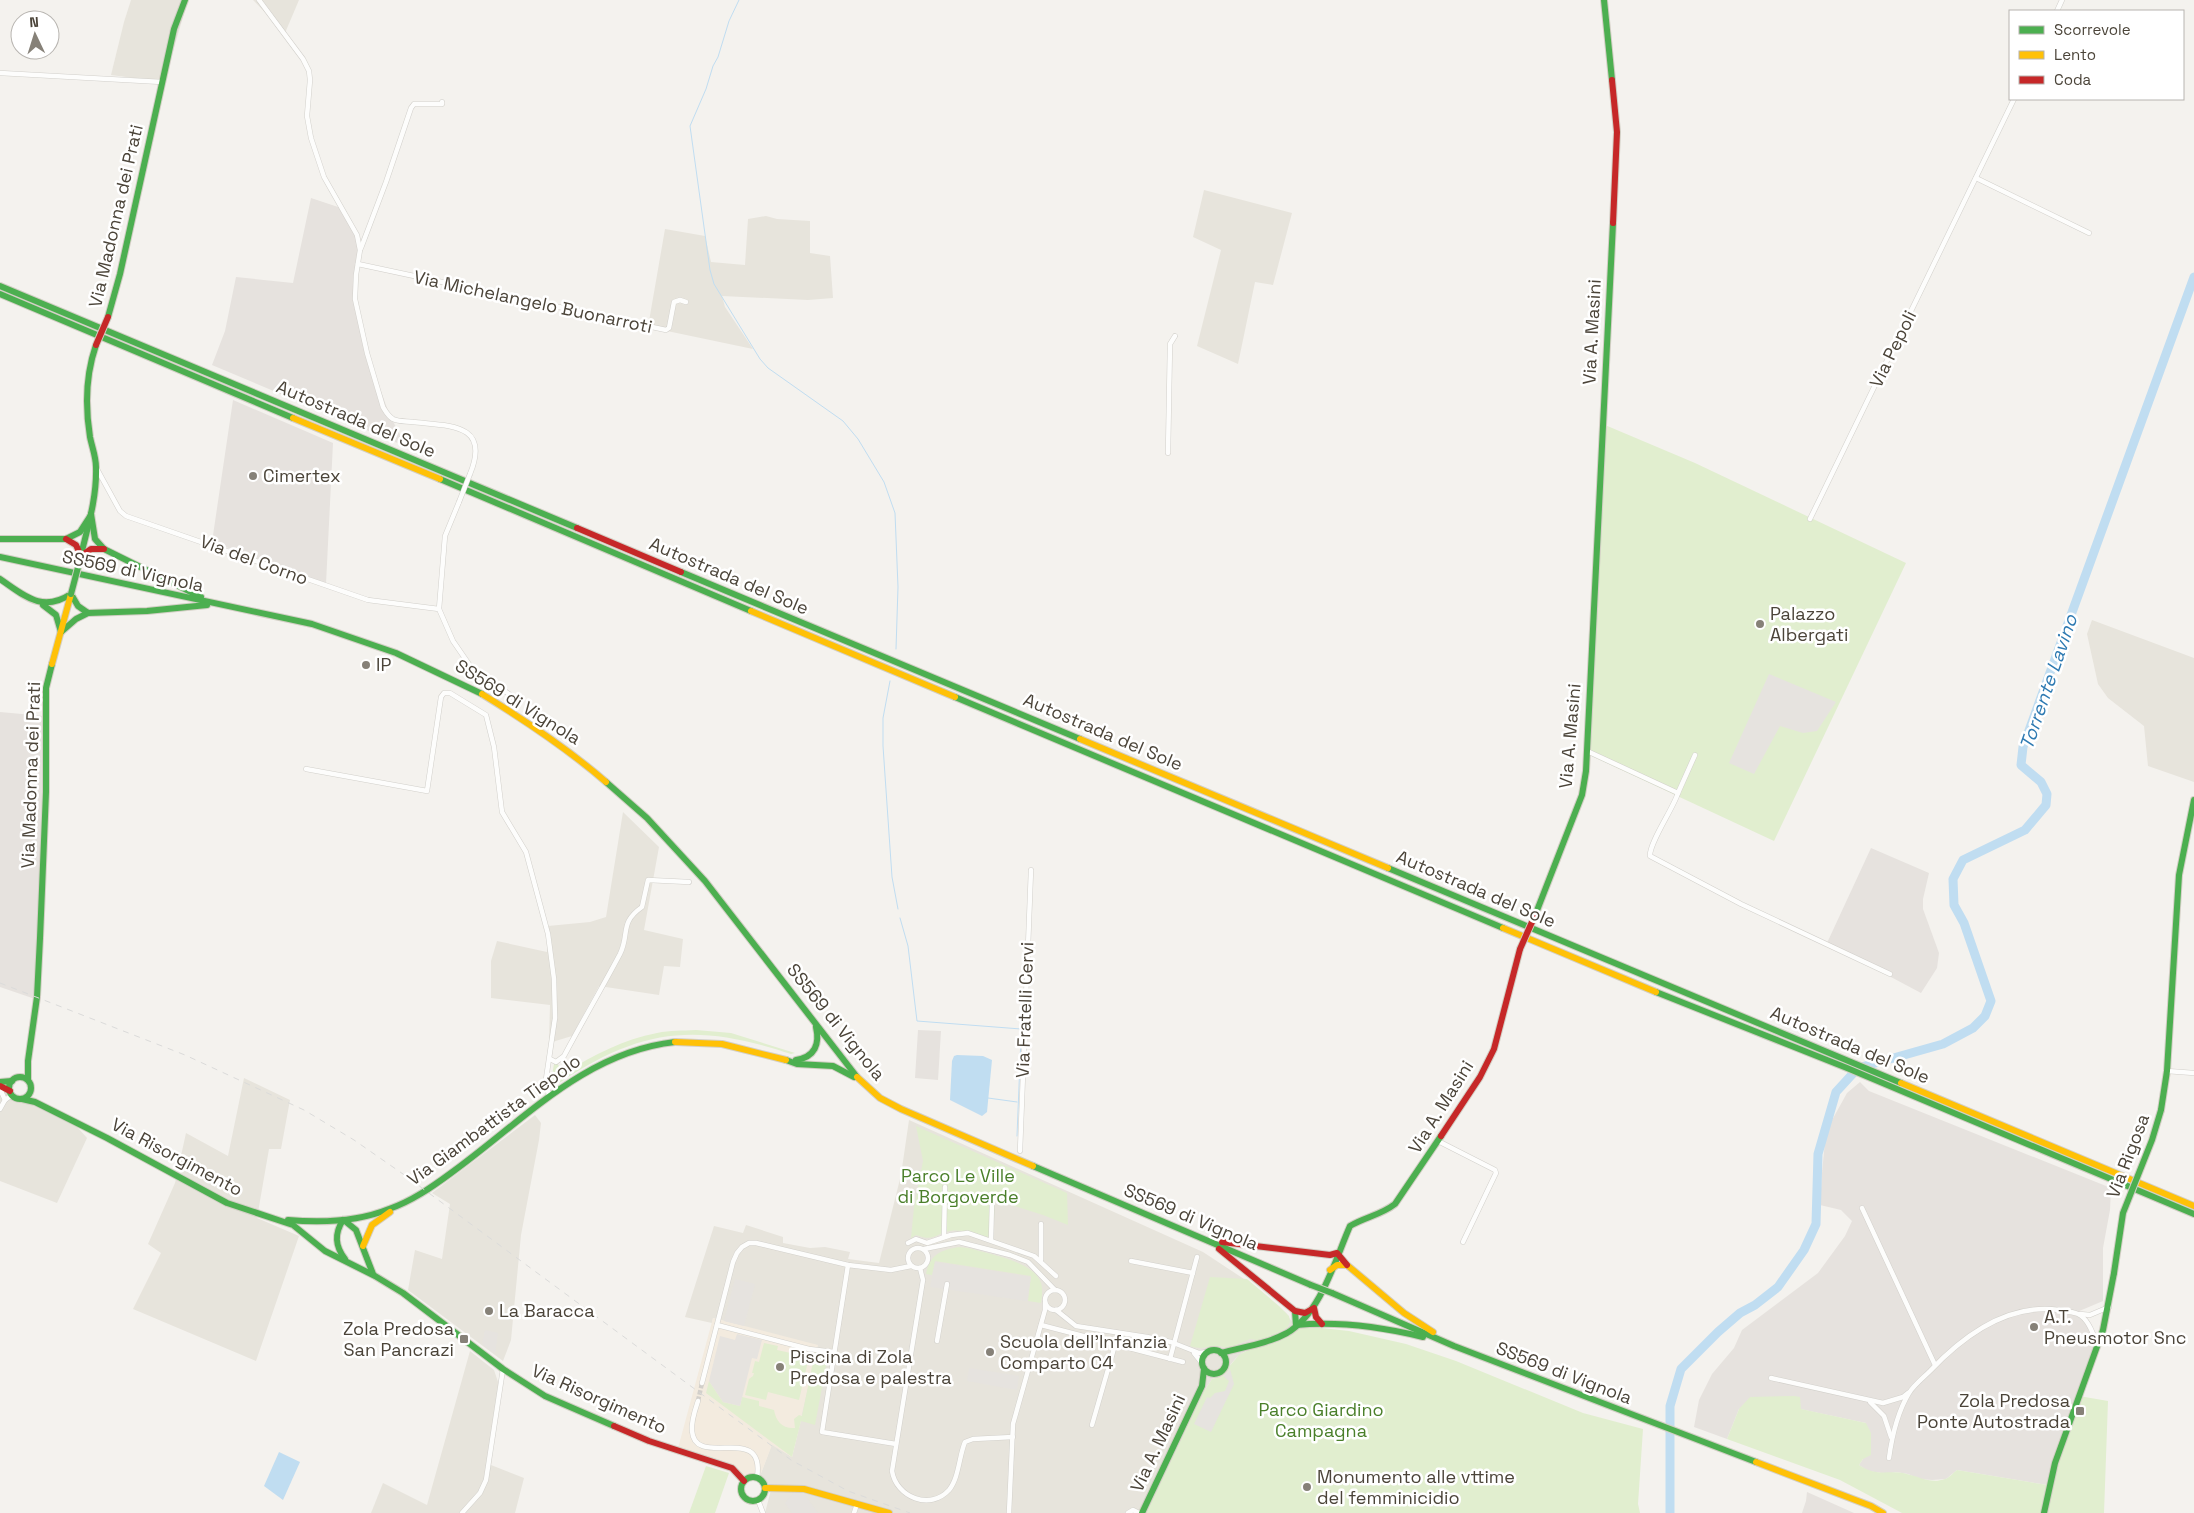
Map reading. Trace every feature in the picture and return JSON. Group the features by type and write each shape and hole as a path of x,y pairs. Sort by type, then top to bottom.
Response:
{"main road":[{"name":"Via Madonna dei Prati","path":"28,1080 28,1061 37,997 40,938 46,792 46,688 95,494 96,468 90,436 88,366 108,317 120,274 174,29 185,0"},
{"name":"Via A. Masini","path":"1140,1513 1202,1386 1203,1357 1208,1352 1221,1353 1272,1339 1296,1325 1314,1308 1350,1226 1358,1221 1385,1212 1404,1194 1480,1078 1494,1049 1520,949 1582,795 1587,751 1617,132 1604,0"},
{"name":"Autostrada del Sole","path":"0,286 2194,1206"},
{"name":"Autostrada del Sole","path":"0,294 1629,981 1774,1037 2194,1214"},
{"path":"0,539 66,539 80,532 91,514"},
{"path":"91,514 95,539 104,549 215,604"},
{"path":"66,539 76,546 80,556 91,549 104,549"},
{"name":"SS569 di Vignola","path":"0,557 312,624 396,653 474,689 537,728 577,757 624,796 675,847 860,1081 880,1098 901,1109 1454,1346 1871,1506 1883,1513"},
{"path":"0,579 42,604 56,615 61,632 76,619 88,613 147,611 215,604"},
{"path":"42,604 56,603 71,594 78,606 88,613"},
{"name":"Via Rigosa","path":"2044,1513 2055,1463 2109,1307 2123,1213 2162,1110 2167,1072 2178,891 2194,800"},
{"path":"786,1060 804,1059 815,1051 818,1037 810,1016"},
{"name":"Via Giambattista Tiepolo","path":"277,1218 311,1222 344,1220 376,1214 401,1204 425,1191 473,1157 549,1096 603,1062 657,1044 713,1042 746,1048 796,1064 832,1066 860,1081"},
{"name":"Via Madonna dei Prati","path":"18,1077 28,1061"},
{"path":"0,1082 12,1081 18,1077 28,1080 31,1090 42,1107"},
{"path":"11,1093 12,1081"},
{"name":"Via Risorgimento","path":"0,1088 22,1098 29,1099 107,1138 218,1198 247,1210 277,1218 297,1228 316,1245 403,1293 503,1369 545,1396 636,1435 732,1468 744,1481"},
{"path":"22,1098 27,1097 31,1090"},
{"path":"362,1247 372,1225 401,1204"},
{"path":"348,1262 340,1253 336,1244 338,1227 344,1220 353,1226 367,1265 375,1276"},
{"path":"1205,1239 1240,1246 1322,1254 1337,1253 1347,1265 1404,1313 1454,1346"},
{"path":"1205,1239 1235,1260 1295,1312 1305,1313 1314,1308 1316,1317 1322,1324"},
{"path":"1322,1254 1329,1262 1330,1270 1337,1265 1347,1265"},
{"path":"1295,1312 1296,1325 1322,1324 1378,1327 1417,1335 1454,1346"},
{"name":"Via A. Masini","path":"1202,1386 1222,1371 1240,1349"},
{"path":"1221,1353 1226,1364"},
{"path":"1203,1366 1209,1373 1216,1374"},
{"path":"750,1477 757,1478 764,1484 763,1495 758,1500 750,1500 743,1496 741,1488 744,1481 750,1477"},
{"path":"765,1488 800,1488 857,1504 873,1511 889,1513"},
{"name":"SS569 di Vignola","path":"1823,1488 1876,1513"}],"street":[{"path":"259,0 303,59 309,71 307,116 316,153 324,177 357,235 360,250"},
{"path":"0,73 162,82"},
{"name":"Via Pepoli","path":"1810,520 2014,100"},
{"path":"442,102 442,104 414,104 411,108 360,250 355,299 358,320 383,407 388,414 397,420 449,425 465,430 477,446 476,459 445,536 439,609 442,619 473,670 515,698"},
{"path":"1976,178 2089,233"},
{"name":"Via Michelangelo Buonarroti","path":"358,264 666,330 669,328 674,302 680,300 686,302"},
{"path":"1168,453 1170,344 1175,336"},
{"name":"Via del Corno","path":"96,468 120,512 126,516 368,600 439,609"},
{"path":"306,769 427,791 441,697 444,693 450,693 486,715 494,748 502,812 526,852 548,934 554,979 555,1018 546,1079 549,1096"},
{"path":"1587,751 1678,793"},
{"path":"1695,755 1675,803 1654,842 1650,856 1741,904 1890,974"},
{"name":"Via Fratelli Cervi","path":"1020,1151 1031,870"},
{"path":"550,1059 556,1062 564,1056 621,951 625,928 632,914 642,907 648,880 689,882"},
{"path":"2167,1072 2194,1073"},
{"path":"0,1088 5,1100"},
{"path":"0,1109 11,1093"},
{"path":"1438,1141 1494,1170 1496,1173 1464,1242"},
{"path":"944,1237 945,1187"},
{"path":"991,1240 992,1202"},
{"path":"1862,1208 1935,1365"},
{"path":"1041,1224 1041,1260"},
{"path":"908,1243 916,1239 927,1243 944,1237 968,1233 1034,1256 1041,1260 1056,1276"},
{"path":"924,1250 959,1242 976,1245 1028,1262 1055,1290 1064,1293 1067,1319"},
{"path":"702,1383 734,1258 745,1245 762,1244 848,1265 882,1270 911,1266 920,1268 925,1265 939,1246"},
{"path":"898,1269 907,1258 911,1249 918,1247 924,1250 928,1259"},
{"path":"1170,1359 1197,1256"},
{"path":"907,1258 911,1266"},
{"path":"1131,1261 1193,1273"},
{"path":"848,1265 822,1432 896,1444"},
{"path":"920,1268 922,1280 892,1471 896,1484 900,1490 911,1497 924,1500 942,1496 953,1484 964,1442 973,1439 1013,1437"},
{"path":"1009,1513 1013,1424 1043,1316 1047,1294 1044,1277"},
{"path":"937,1341 947,1284"},
{"path":"1047,1294 1055,1290"},
{"path":"1045,1302 1076,1326 1174,1343 1191,1351 1208,1352"},
{"path":"1043,1316 1062,1308 1066,1303"},
{"path":"1771,1378 1883,1403 1892,1401 1909,1392 1935,1365 1968,1336 1992,1322 2008,1316 2037,1310 2051,1309 2090,1315 2109,1307"},
{"path":"2079,1314 2087,1322 2097,1346"},
{"path":"717,1325 809,1349 834,1352"},
{"path":"1041,1325 1183,1362"},
{"path":"1092,1425 1116,1344"},
{"path":"1191,1351 1203,1366"},
{"path":"462,1513 480,1493 486,1480 503,1369"},
{"path":"1889,1458 1891,1439 1899,1413 1909,1392"},
{"path":"698,1401 692,1431 696,1440 704,1447 742,1448 752,1452 758,1461 757,1478"},
{"path":"1868,1401 1884,1416 1891,1439"},
{"path":"758,1500 763,1513"},
{"path":"854,1513 857,1504"},
{"name":"Via A. Masini","path":"1128,1513 1135,1510 1140,1513"}],"shaded area":[{"path":"131,0 188,0 164,82 111,75"},
{"path":"253,0 299,0 285,33"},
{"path":"1204,190 1292,213 1273,285 1255,282 1238,364 1197,346 1221,250 1193,237"},
{"path":"311,198 344,209 361,240 354,306 370,361 390,416 407,447 212,365 225,331 236,277 293,283"},
{"path":"766,216 777,219 810,221 810,253 830,256 833,298 808,300 722,296 725,307 753,349 648,327 665,229 705,236 711,262 745,265 748,219"},
{"path":"233,400 333,443 326,584 212,542"},
{"path":"2092,620 2194,658 2194,782 2148,766 2144,726 2108,698 2098,684 2087,634"},
{"path":"1769,674 1836,702 1817,731 1803,733 1780,726 1754,774 1729,763"},
{"path":"0,712 44,716 42,829 43,949 38,1000 0,987"},
{"path":"623,812 659,847 644,930 683,939 680,967 664,966 659,995 599,986 572,1036 549,1043 550,1005 491,998 491,961 497,941 547,952 548,926 590,922 606,917"},
{"path":"1871,848 1929,873 1923,899 1923,909 1939,953 1937,968 1921,993 1827,943"},
{"path":"918,1030 941,1031 938,1080 915,1078"},
{"path":"244,1078 290,1100 281,1149 269,1149 257,1218 299,1236 256,1361 133,1309 161,1253 148,1244 175,1183 186,1133 228,1156"},
{"path":"1860,1082 1869,1091 2111,1188 2110,1210 2103,1248 2103,1301 2077,1312 2090,1328 2099,1344 2047,1485 1957,1470 1946,1479 1932,1480 1920,1479 1896,1472 1888,1474 1868,1471 1859,1465 1863,1459 1866,1423 1800,1409 1739,1409 1727,1439 1694,1427 1699,1400 1712,1374 1734,1348 1742,1330 1818,1273 1845,1236 1852,1221 1841,1210 1820,1205 1825,1141 1831,1122 1847,1093"},
{"path":"0,1087 70,1119 87,1138 57,1203 0,1181"},
{"path":"535,1115 541,1123 539,1140 521,1235 511,1340 503,1361 408,1290 415,1250 442,1259 450,1204 432,1193"},
{"path":"909,1120 1203,1252 1244,1279 1286,1313 1294,1325 1244,1352 1236,1358 1221,1376 1212,1379 1204,1391 1167,1469 1161,1472 1142,1513 765,1513 772,1486 758,1481 772,1444 792,1457 802,1416 724,1321 713,1318 712,1323 685,1317 714,1226 743,1233 746,1225 783,1237 783,1243 810,1248 825,1247 850,1252 848,1259 879,1263 901,1175"},
{"path":"935,1262 1031,1277 1027,1301 930,1287"},
{"path":"735,1279 755,1284 744,1326 724,1321"},
{"path":"713,1318 818,1345 792,1457 772,1445 758,1481 677,1452"},
{"path":"485,1330 498,1333 495,1354 482,1344"},
{"path":"737,1334 762,1340 757,1359 752,1358 740,1406 723,1402 709,1381 720,1336 735,1340"},
{"path":"470,1351 494,1370 499,1385 491,1465 524,1478 515,1513 371,1513 383,1483 427,1505"},
{"path":"969,1368 1019,1376 1017,1390 967,1381"},
{"path":"1230,1369 1234,1384 1211,1432 1194,1424 1207,1397 1210,1398 1215,1393 1225,1391 1229,1381 1223,1376"},
{"path":"795,1492 804,1494 818,1513 792,1513 785,1503"},
{"path":"1807,1492 1854,1513 1802,1513"}],"green space":[{"path":"1605,425 1695,463 1906,563 1774,841 1585,753"},
{"path":"696,1030 731,1033 795,1053 791,1054 758,1044 727,1038 699,1035 671,1036 644,1041 617,1050 589,1064 559,1083 551,1081 554,1064 557,1062 561,1071 566,1072 598,1054 633,1039 662,1032"},
{"name":"Parco Le Ville di Borgoverde","path":"916,1126 1067,1193 1068,1225 995,1200 993,1239 961,1231 945,1232 931,1238 916,1235 911,1238 914,1207 923,1161"},
{"path":"959,1247 998,1256 1029,1269 1037,1275 1041,1283 1041,1303 1028,1301 1031,1276 935,1261 932,1275 926,1274 933,1257 947,1250"},
{"path":"1210,1277 1247,1279 1289,1316 1290,1322 1287,1328 1264,1341 1250,1339 1227,1349 1219,1346 1196,1348 1190,1346"},
{"name":"Parco Giardino Campagna","path":"1294,1325 1349,1331 1406,1344 1456,1361 1583,1413 1643,1429 1638,1504 1640,1513 1142,1513 1161,1472 1167,1469 1204,1391 1212,1379 1221,1376 1239,1355"},
{"name":"Piscina di Zola Predosa e palestra","path":"764,1343 778,1346 777,1350 809,1357 799,1400 768,1392 766,1400 745,1395 749,1379 754,1373 752,1373 755,1361 759,1362"},
{"path":"815,1352 828,1355 815,1425 801,1421 792,1457 706,1393 709,1381 723,1402 740,1406 742,1397 759,1401 759,1406 774,1410 780,1424 795,1428 794,1419 799,1415 802,1416"},
{"path":"2079,1396 2108,1401 2104,1513 1902,1513 1840,1480 1727,1439 1739,1409 1750,1397 1800,1397 1801,1409 1866,1423 1871,1433 1871,1455 1863,1459 1859,1465 1866,1469 1912,1475 1935,1481 1947,1478 1957,1470 2047,1485"},
{"path":"706,1466 729,1473 715,1513 689,1513"}],"water":[{"path":"954,1056 983,1056 992,1060 987,1112 982,1116 950,1100 952,1061"},
{"path":"279,1452 300,1462 283,1500 264,1486"}],"waterway":[{"path":"739,0 729,21 718,57 690,126 710,270 714,284 760,359 768,368 843,421 858,439 884,482 895,513 898,587 896,649"},
{"name":"Torrente Lavino","path":"1670,1513 1670,1406 1681,1369 1740,1313 1755,1305 1778,1287 1804,1250 1816,1224 1818,1154 1836,1092 1858,1068 1943,1044 1973,1028 1985,1016 1991,1001 1964,923 1954,905 1953,879 1963,860 2025,830 2046,805 2047,794 2041,782 2021,765 2023,747 2194,277"},
{"path":"890,681 883,718 883,746 892,877 898,909"},
{"path":"900,918 908,946 917,1021 1021,1029"},
{"path":"1017,1136 1021,1037"},
{"path":"988,1098 1017,1102"}],"tunnel":[{"path":"698,1401 702,1383"}],"railway":[{"path":"0,983 185,1055 304,1110 354,1140 403,1174 791,1460 848,1491 910,1513"}],"traffic: fast":[{"path":"108,317 120,274 174,29 185,0"},
{"path":"1604,0 1612,80"},
{"path":"1536,913 1582,795 1586,771 1613,223"},
{"path":"0,286 577,528"},
{"path":"0,294 293,418"},
{"path":"81,555 96,478 96,463 87,414 88,379 96,345"},
{"path":"440,479 751,611"},
{"path":"91,514 95,539 104,549 201,597"},
{"path":"0,539 66,539 80,532 91,515"},
{"path":"71,594 81,556"},
{"path":"0,557 312,624 396,653 482,694"},
{"path":"681,572 1080,739"},
{"path":"0,579 26,596 42,602 61,600 71,594 78,606 88,613 147,611 207,605"},
{"path":"43,605 56,615 61,632"},
{"path":"61,632 76,619 88,613"},
{"path":"28,1080 28,1061 37,997 40,938 46,792 46,688 52,664"},
{"path":"955,697 1503,928"},
{"path":"606,782 647,818 705,881 857,1077"},
{"path":"2161,1110 2167,1071 2179,875 2194,800"},
{"path":"1388,868 1901,1083"},
{"path":"1656,992 1847,1068 2194,1214"},
{"path":"796,1060 808,1056 815,1049 817,1039 816,1027"},
{"path":"288,1220 326,1221 352,1219 377,1213 406,1202 444,1178 529,1112 583,1074 642,1048 675,1042"},
{"path":"786,1060 797,1064 833,1066 854,1077"},
{"path":"20,1077 28,1080 31,1088 28,1096 20,1099 12,1096 9,1088 12,1080 20,1077"},
{"path":"0,1082 12,1081"},
{"path":"22,1099 35,1102 107,1138 227,1203 293,1225 325,1251 375,1276 403,1293 503,1369 545,1396 614,1426"},
{"path":"2114,1273 2123,1213 2152,1140 2161,1110"},
{"path":"1221,1353 1271,1340 1287,1333 1299,1324 1309,1313 1326,1285 1350,1226 1395,1204 1441,1136"},
{"path":"1033,1166 1311,1285"},
{"path":"343,1220 338,1230 337,1240 339,1249 345,1259"},
{"path":"345,1221 356,1230 373,1274"},
{"path":"2044,1513 2055,1463 2103,1330 2114,1273"},
{"path":"1311,1285 1332,1293"},
{"path":"1332,1293 1454,1346 1756,1462"},
{"path":"1295,1311 1296,1325 1360,1326 1392,1330 1423,1337"},
{"path":"1214,1350 1222,1354 1226,1362 1222,1370 1214,1374 1206,1370 1202,1362 1206,1354 1214,1350"},
{"path":"1142,1513 1202,1386 1204,1369"},
{"path":"753,1477 758,1478 764,1484 765,1489 764,1494 758,1500 753,1501 748,1500 742,1494 741,1489 742,1484 748,1478 753,1477"}],"traffic: slow":[{"path":"293,418 440,479"},
{"path":"52,664 71,594"},
{"path":"751,611 955,697"},
{"path":"482,694 546,735 606,782"},
{"path":"1080,739 1388,868"},
{"path":"1503,928 1656,992"},
{"path":"675,1042 722,1044 786,1060"},
{"path":"857,1077 880,1098 901,1109 1033,1166"},
{"path":"1901,1083 2194,1206"},
{"path":"363,1246 372,1225 390,1212"},
{"path":"1330,1270 1337,1265 1347,1265 1404,1313 1433,1332"},
{"path":"1756,1462 1871,1506 1883,1513"},
{"path":"765,1488 804,1489 889,1513"}],"traffic: jam":[{"path":"1612,80 1617,132 1613,223"},
{"path":"96,345 108,317"},
{"path":"577,528 681,572"},
{"path":"66,539 76,545 81,556 91,549 104,549"},
{"path":"1520,949 1536,913"},
{"path":"1441,1136 1480,1077 1494,1049 1520,949"},
{"path":"0,1086 10,1091"},
{"path":"1222,1242 1330,1255 1337,1253 1347,1265"},
{"path":"1219,1249 1295,1311 1305,1313 1314,1308 1316,1317 1322,1324"},
{"path":"614,1426 649,1441 732,1468 744,1481"}],"place":[{"name":"Cimertex","path":"253,476"},
{"name":"Palazzo Albergati","path":"1760,624"},
{"name":"IP","path":"366,665"},
{"name":"La Baracca","path":"489,1311"},
{"name":"A.T. Pneusmotor Snc","path":"2034,1327"},
{"name":"Zola Predosa San Pancrazi","path":"464,1339"},
{"name":"Scuola dell'Infanzia Comparto C4","path":"990,1352"},
{"name":"Piscina di Zola Predosa e palestra","path":"780,1367"},
{"name":"Zola Predosa Ponte Autostrada","path":"2080,1411"},
{"name":"Monumento alle vttime del femminicidio","path":"1307,1487"}]}
